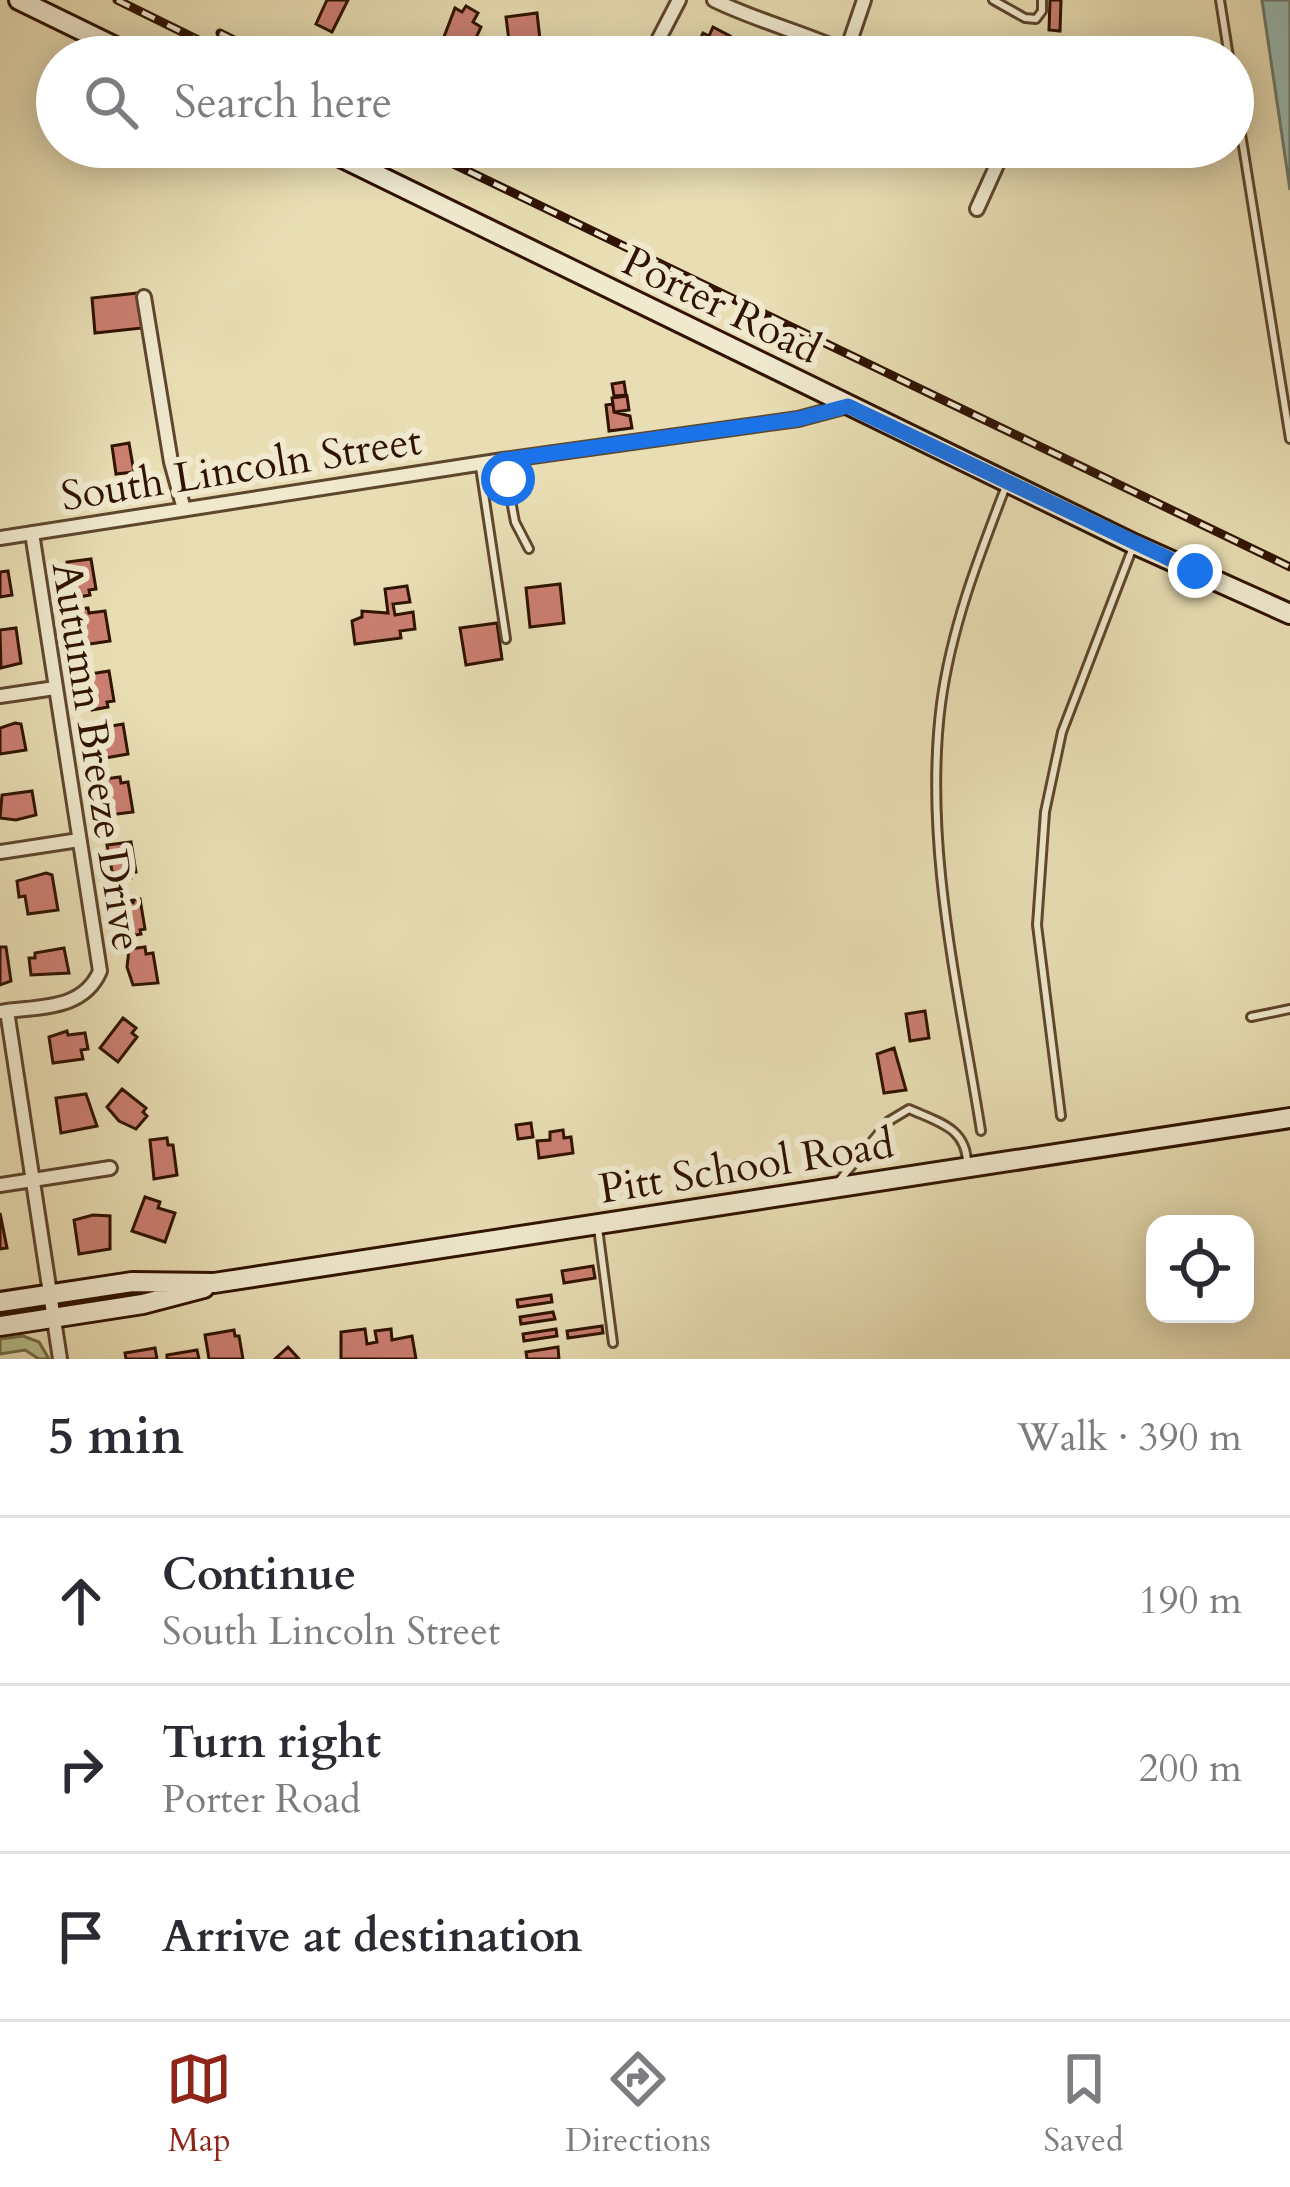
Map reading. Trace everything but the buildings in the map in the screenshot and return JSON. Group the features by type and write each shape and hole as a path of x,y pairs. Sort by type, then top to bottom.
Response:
{"street":[{"path":"19,0 93,36"},
{"path":"660,36 679,0"},
{"path":"714,0 814,36"},
{"path":"854,36 864,0"},
{"name":"Porter Road","path":"363,168 1134,544 1290,614"},
{"path":"977,209 996,168"},
{"path":"144,297 170,461 184,509"},
{"name":"South Lincoln Street","path":"0,538 798,419 848,406"},
{"name":"Autumn Breeze Drive","path":"4,1011 75,1001 93,987 100,971 32,533"},
{"path":"0,696 55,688"},
{"path":"0,852 79,840"},
{"path":"4,1011 60,1359"},
{"name":"Pitt School Road","path":"0,1326 51,1305 132,1282 214,1283 1290,1118"},
{"path":"0,1185 110,1168"},
{"name":"Pitt School Road","path":"0,1302 51,1305"}],"lane":[{"path":"993,0 1024,18 1036,19 1042,0"},
{"path":"1220,0 1226,36"},
{"path":"1246,168 1290,439"},
{"path":"503,460 515,522 529,549"},
{"path":"480,464 506,639"},
{"path":"981,1131 939,851 936,783 941,705 952,647 1008,482"},
{"path":"1061,1116 1037,926 1045,812 1061,732 1134,544"},
{"path":"1251,1017 1290,1009"},
{"path":"834,1189 889,1121 909,1109 955,1130 966,1144 967,1168"},
{"path":"598,1224 613,1343"}],"green space":[{"path":"23,1336 39,1342 49,1359 25,1350 0,1354 0,1339"}],"water":[{"path":"1262,0 1290,0 1290,190"}],"railway":[{"path":"117,0 190,36"},
{"path":"220,33 226,36"},
{"path":"462,168 1290,567"}],"route":[{"path":"508,479 503,460 798,419 848,406 1195,571"}]}
